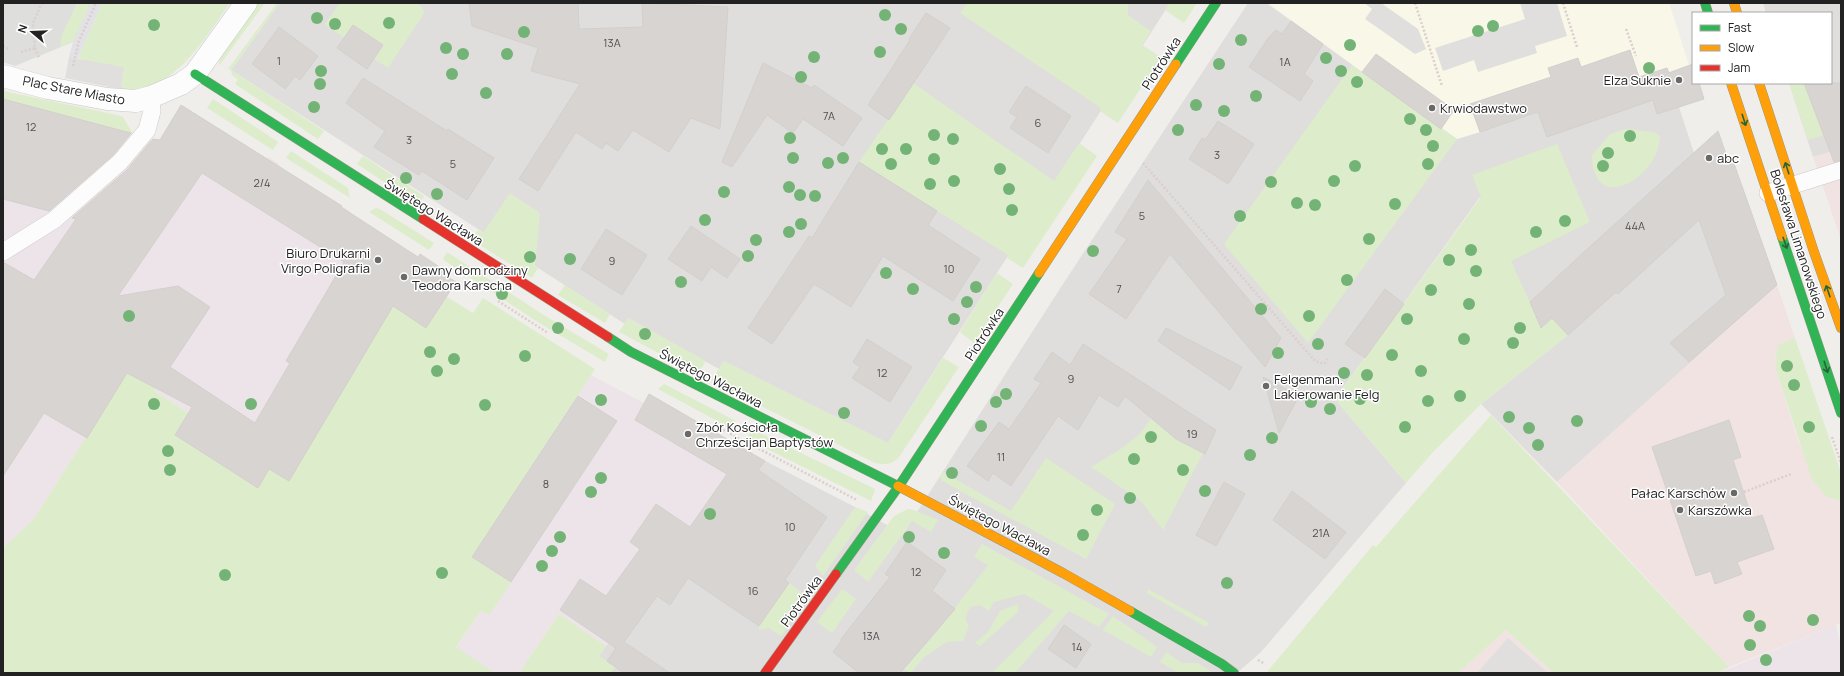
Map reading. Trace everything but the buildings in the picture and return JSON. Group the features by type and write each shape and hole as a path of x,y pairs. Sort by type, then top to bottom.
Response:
{"street":[{"name":"Plac Stare Miasto","path":"3,76 69,92 123,101 136,101 151,97 181,84 195,74 246,3"},
{"name":"Piotrówka","path":"765,673 899,486 1216,3"},
{"name":"Świętego Wacława","path":"195,74 234,101 630,352 899,486 1128,608 1222,664 1234,673"},
{"name":"Bolesława Limanowskiego","path":"1731,84 1841,413"},
{"name":"Bolesława Limanowskiego","path":"1759,84 1841,328"}],"lane":[{"path":"3,252 54,220 120,162 147,130 152,111 151,97"},
{"path":"1768,193 1841,170"}],"path":[{"path":"17,53 35,48 33,23 42,3"},
{"path":"69,92 74,58 96,3"},
{"path":"1415,3 1442,86"},
{"path":"1562,3 1577,47"},
{"path":"1626,29 1636,56"},
{"path":"3,46 10,50"},
{"path":"1124,142 1315,360 1320,363 1325,363 1328,359"},
{"path":"492,297 550,334"},
{"path":"719,428 881,512"},
{"path":"1744,492 1791,474"},
{"path":"1253,657 1265,664"}],"shaded area":[{"path":"3,3 91,3 73,42 15,66 3,62"},
{"path":"91,3 102,3 78,58 69,57 73,42"},
{"path":"280,3 1170,3 888,443 724,361 719,369 628,318 625,324 231,70"},
{"path":"1248,3 1266,3 1457,139 1667,68 1669,72 1692,64 1692,84 1699,84 1704,99 1679,107 1694,153 1728,160 1732,158 1777,285 1557,482 1481,404 1568,335 1541,328 1480,197 1335,399 1406,483 1261,652 1237,673 587,673 744,450 855,507 903,534 1061,287"},
{"path":"1268,3 1669,3 1689,65 1669,72 1667,68 1457,139"},
{"path":"1364,3 1381,3 1418,29 1426,49 1415,54 1365,19 1372,9"},
{"path":"1520,3 1557,3 1567,36 1535,46 1537,53 1478,72 1474,60 1443,71 1435,48 1525,19"},
{"path":"1763,3 1841,3 1841,149 1813,157 1789,84 1832,84 1832,12 1766,12"},
{"path":"69,57 124,67 121,84 124,90 65,78"},
{"path":"3,99 133,134 158,143 181,105 267,158 269,157 279,164 279,166 342,206 368,225 342,265 377,288 258,488 175,435 189,413 154,391 155,388 127,373 33,520 3,548"},
{"path":"1841,149 1841,240 1813,157"},
{"path":"1777,285 1795,338 1781,343 1776,352 1775,367 1798,441 1827,497 1841,501 1841,623 1729,667 1557,482"},
{"path":"591,375 644,403 650,394 728,440 742,452 606,646 559,614 519,673 495,673 456,648 481,611 489,615 472,557"},
{"path":"1836,625 1841,645 1841,673 1718,673"},
{"path":"1506,630 1554,673 1458,673"},
{"path":"1508,638 1548,673 1477,673"}],"green space":[{"path":"77,3 91,3 73,42 60,47 62,34"},
{"path":"102,3 230,3 198,47 173,73 159,82 142,88 124,90 121,84 89,61 78,58"},
{"path":"257,3 265,3 219,66 220,56 223,49"},
{"path":"277,3 280,3 231,70 228,69"},
{"path":"340,3 418,3 425,12 388,68 374,59 383,45 353,25 344,38 325,24"},
{"path":"967,3 1128,3 1128,15 1151,31 1142,45 1161,57 1118,123 1100,111 1101,108 960,13"},
{"path":"1170,3 1197,3 1184,23 1165,10"},
{"path":"1352,65 1457,139 1308,343 1224,244"},
{"path":"231,70 324,131 318,139 235,84 238,80 232,75"},
{"path":"913,83 1054,181 1079,143 1097,156 1023,268 1007,258 1008,255 859,162"},
{"path":"1789,84 1804,84 1824,135 1808,140"},
{"path":"3,91 117,115 123,117 133,134 3,99"},
{"path":"213,99 278,142 273,150 207,108"},
{"path":"1626,129 1654,132 1660,136 1657,152 1649,166 1638,177 1626,184 1613,187 1602,184 1595,173 1592,155 1610,134"},
{"path":"1557,144 1590,222 1511,261 1541,327 1552,318 1568,335 1481,404 1433,452 1406,483 1335,399 1481,197 1472,175"},
{"path":"291,151 348,188 350,198 286,158"},
{"path":"363,156 424,196 419,205 357,164"},
{"path":"510,193 540,213 535,267 538,268 532,278 472,240 478,230 483,233"},
{"path":"376,208 380,209 434,243 429,250 369,212"},
{"path":"447,252 542,314 609,354 605,362 536,321 445,261 443,259"},
{"path":"997,273 1013,284 974,343 960,332"},
{"path":"565,285 610,314 605,323 558,295"},
{"path":"447,297 473,313 483,298 595,369 472,557 511,583 489,615 481,611 456,647 495,673 3,673 3,548 33,520 127,373 156,388 154,391 189,413 175,435 258,488 269,469 388,303 426,328"},
{"path":"628,318 706,361 698,374 619,332"},
{"path":"1795,338 1841,473 1841,501 1827,497 1812,480 1775,367 1777,347 1781,343"},
{"path":"943,358 959,367 899,457 894,462 885,464 875,463 711,381 724,361 888,443"},
{"path":"664,384 736,421 732,429 658,389"},
{"path":"1491,415 1729,667 1718,673 1554,673 1506,630 1458,673 1266,673 1373,545 1376,547"},
{"path":"1151,418 1176,439 1203,453 1163,530 1141,501 1091,467 1122,448 1140,434"},
{"path":"752,429 875,489 871,501 747,439"},
{"path":"1046,458 1115,504 1086,559 942,481 940,477 943,472 1011,511"},
{"path":"855,507 868,512 823,576 815,566"},
{"path":"908,509 938,520 931,532 912,521 868,582 854,570 894,516"},
{"path":"982,544 1109,614 1099,627 1069,611 1015,673 992,673 1054,611 1024,594 994,602 989,611 980,605 970,607 965,618 969,626 963,641 947,642 924,657 911,673 904,669 935,634 988,565 974,557"},
{"path":"789,583 808,597 781,636 769,628 759,630 759,626"},
{"path":"842,589 856,599 832,633 817,622"},
{"path":"1148,589 1209,623 1206,627 1147,593"},
{"path":"1018,604 1018,612 980,646 975,643 988,632 1000,611"},
{"path":"559,614 606,646 599,656 615,667 611,673 519,673"},
{"path":"1113,616 1157,647 1151,657 1103,630"},
{"path":"1166,652 1182,663 1198,663 1213,673 1179,673 1160,662"}],"traffic: fast":[{"path":"1176,64 1216,3"},
{"path":"1705,3 1708,12"},
{"path":"195,74 423,219"},
{"path":"1782,237 1841,413"},
{"path":"836,574 899,486 1039,273"},
{"path":"608,337 631,352 898,486"},
{"path":"1130,611 1222,664 1234,673"}],"traffic: slow":[{"path":"1734,3 1737,12"},
{"path":"1039,273 1176,64"},
{"path":"1731,84 1782,237"},
{"path":"1759,84 1814,252 1841,328"},
{"path":"898,486 1063,573 1130,611"}],"traffic: jam":[{"path":"423,219 608,337"},
{"path":"765,673 836,574"}],"place":[{"name":"Elza Suknie","path":"1679,80"},
{"name":"Krwiodawstwo","path":"1432,108"},
{"name":"abc","path":"1709,158"},
{"name":"Biuro Drukarni Virgo Poligrafia","path":"378,260"},
{"name":"Dawny dom rodziny Teodora Karscha","path":"404,277"},
{"name":"Felgenman. Lakierowanie Felg","path":"1266,386"},
{"name":"Zbór Kościoła Chrześcijan Baptystów","path":"688,434"},
{"name":"Pałac Karschów","path":"1734,493"},
{"name":"Karszówka","path":"1680,510"}]}
